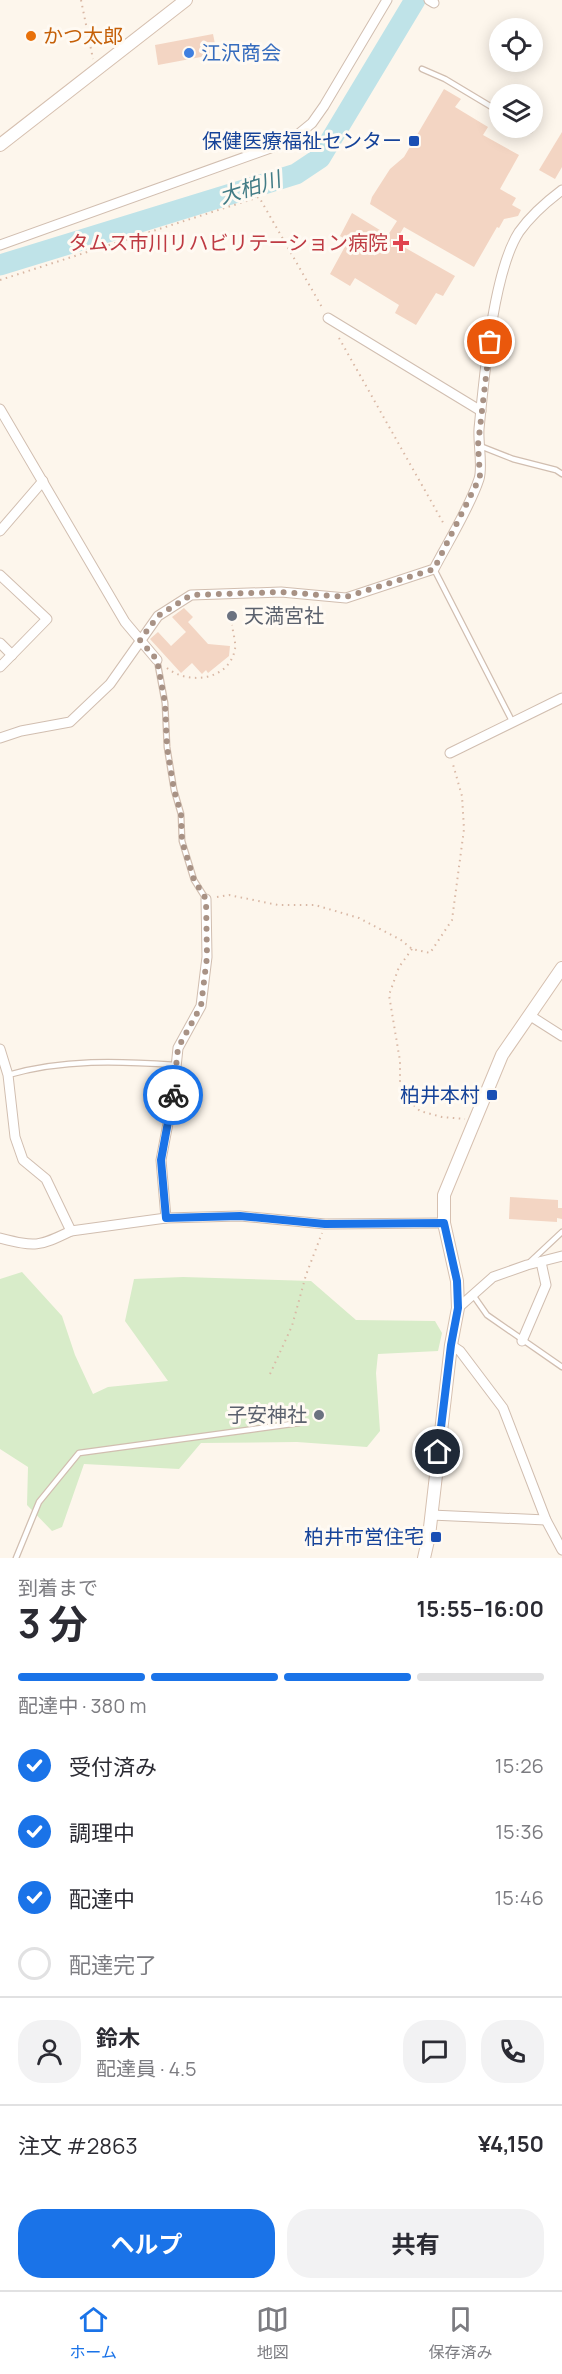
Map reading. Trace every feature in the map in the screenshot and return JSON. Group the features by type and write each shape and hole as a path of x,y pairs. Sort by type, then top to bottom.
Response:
{"street":[{"path":"0,145 186,0"},
{"path":"0,245 290,141 312,123 324,106 387,0"},
{"path":"0,738 21,731 70,722 110,684 158,616 191,595 281,592 346,597 434,569 480,477 478,445 481,411 497,296 510,252 519,232 542,206 562,190"},
{"path":"328,318 481,411"},
{"path":"0,409 125,621 157,660"},
{"path":"0,531 43,481"},
{"path":"0,575 47,619 0,667"},
{"path":"0,643 12,655"},
{"path":"450,753 562,698"},
{"path":"166,1218 161,1160 173,1097 178,1048 201,1006 207,957 206,899"},
{"path":"424,1558 451,1345 458,1308 457,1281 444,1223 444,1195 502,1055 562,968"},
{"path":"529,1015 562,1036"},
{"path":"0,1049 8,1075 15,1137 23,1160 46,1179 72,1231"},
{"path":"0,1238 31,1246 44,1245 72,1231 166,1218 240,1216 325,1224 444,1223"},
{"path":"458,1308 493,1277 562,1256"},
{"path":"522,1341 546,1285 541,1262"},
{"path":"451,1345 460,1351 503,1408 546,1520 562,1550"},
{"path":"431,1515 546,1520"}],"lane":[{"path":"422,69 445,79 489,105"},
{"path":"478,445 513,459 556,470 562,474"},
{"path":"434,569 512,722"},
{"path":"157,660 165,703 167,747 174,790 181,814 182,841 194,880 206,899"},
{"path":"8,1075 38,1066 61,1063 132,1062 176,1065"},
{"path":"527,1265 562,1232"},
{"path":"473,1295 487,1315 562,1367"},
{"path":"16,1558 39,1502 79,1453 299,1423"}],"path":[{"path":"81,0 96,71"},
{"path":"0,280 259,197 451,537"},
{"path":"157,660 185,678 198,680 212,676 231,660 235,647 232,626"},
{"path":"206,899 229,895 278,905 315,905 358,918 401,940 412,949 430,953 452,920 464,830 462,796 450,753"},
{"path":"412,949 399,967 388,995 400,1061 400,1083 404,1096 420,1111 442,1117 475,1119"},
{"path":"270,1374 292,1326 306,1275 325,1224"}],"green space":[{"path":"22,1272 62,1316 75,1355 93,1394 108,1387 168,1381 125,1321 134,1279 183,1277 311,1281 356,1320 435,1321 442,1333 438,1351 378,1354 376,1373 380,1431 367,1447 297,1442 201,1443 179,1469 84,1464 62,1527 52,1531 27,1505 28,1467 0,1449 0,1279"}],"building":[{"path":"213,34 217,54 158,65 155,45"},
{"path":"444,89 461,99 455,107 488,127 483,135 519,155 500,189 516,198 512,205 521,210 518,216 504,219 499,228 497,227 474,267 404,227 395,242 455,276 443,296 436,293 416,325 395,313 399,305 355,278 350,286 330,274 348,241 340,236 352,213 388,235 397,221 370,204 372,197 390,169 404,157"},
{"path":"562,132 562,167 555,179 539,170"},
{"path":"184,608 193,617 188,622 208,644 230,646 229,656 208,673 206,670 202,674 192,663 181,673 150,639 158,632 171,646 186,632 172,617"},
{"path":"510,1197 558,1200 558,1208 562,1208 562,1219 557,1218 557,1222 509,1219"}],"waterway":[{"name":"大柏川","path":"0,265 296,174 320,158 415,0"}],"way so far":[{"path":"173,1095 178,1048 201,1006 207,957 206,899 194,880 182,841 181,814 174,790 167,747 168,725 157,660 140,640 158,616 191,595 281,592 346,597 434,569 480,477 478,445 490,342"}],"place":[{"name":"かつ太郎","path":"31,36"},
{"name":"江沢商会","path":"189,53"},
{"name":"保健医療福祉センター","path":"414,141"},
{"name":"タムス市川リハビリテーション病院","path":"401,243"},
{"name":"天満宮社","path":"232,616"},
{"name":"柏井本村","path":"492,1095"},
{"name":"子安神社","path":"319,1415"},
{"name":"柏井市営住宅","path":"436,1537"}],"route":[{"path":"173,1095 161,1160 166,1218 240,1216 325,1224 444,1223 457,1281 458,1308 451,1345 438,1452"}]}
